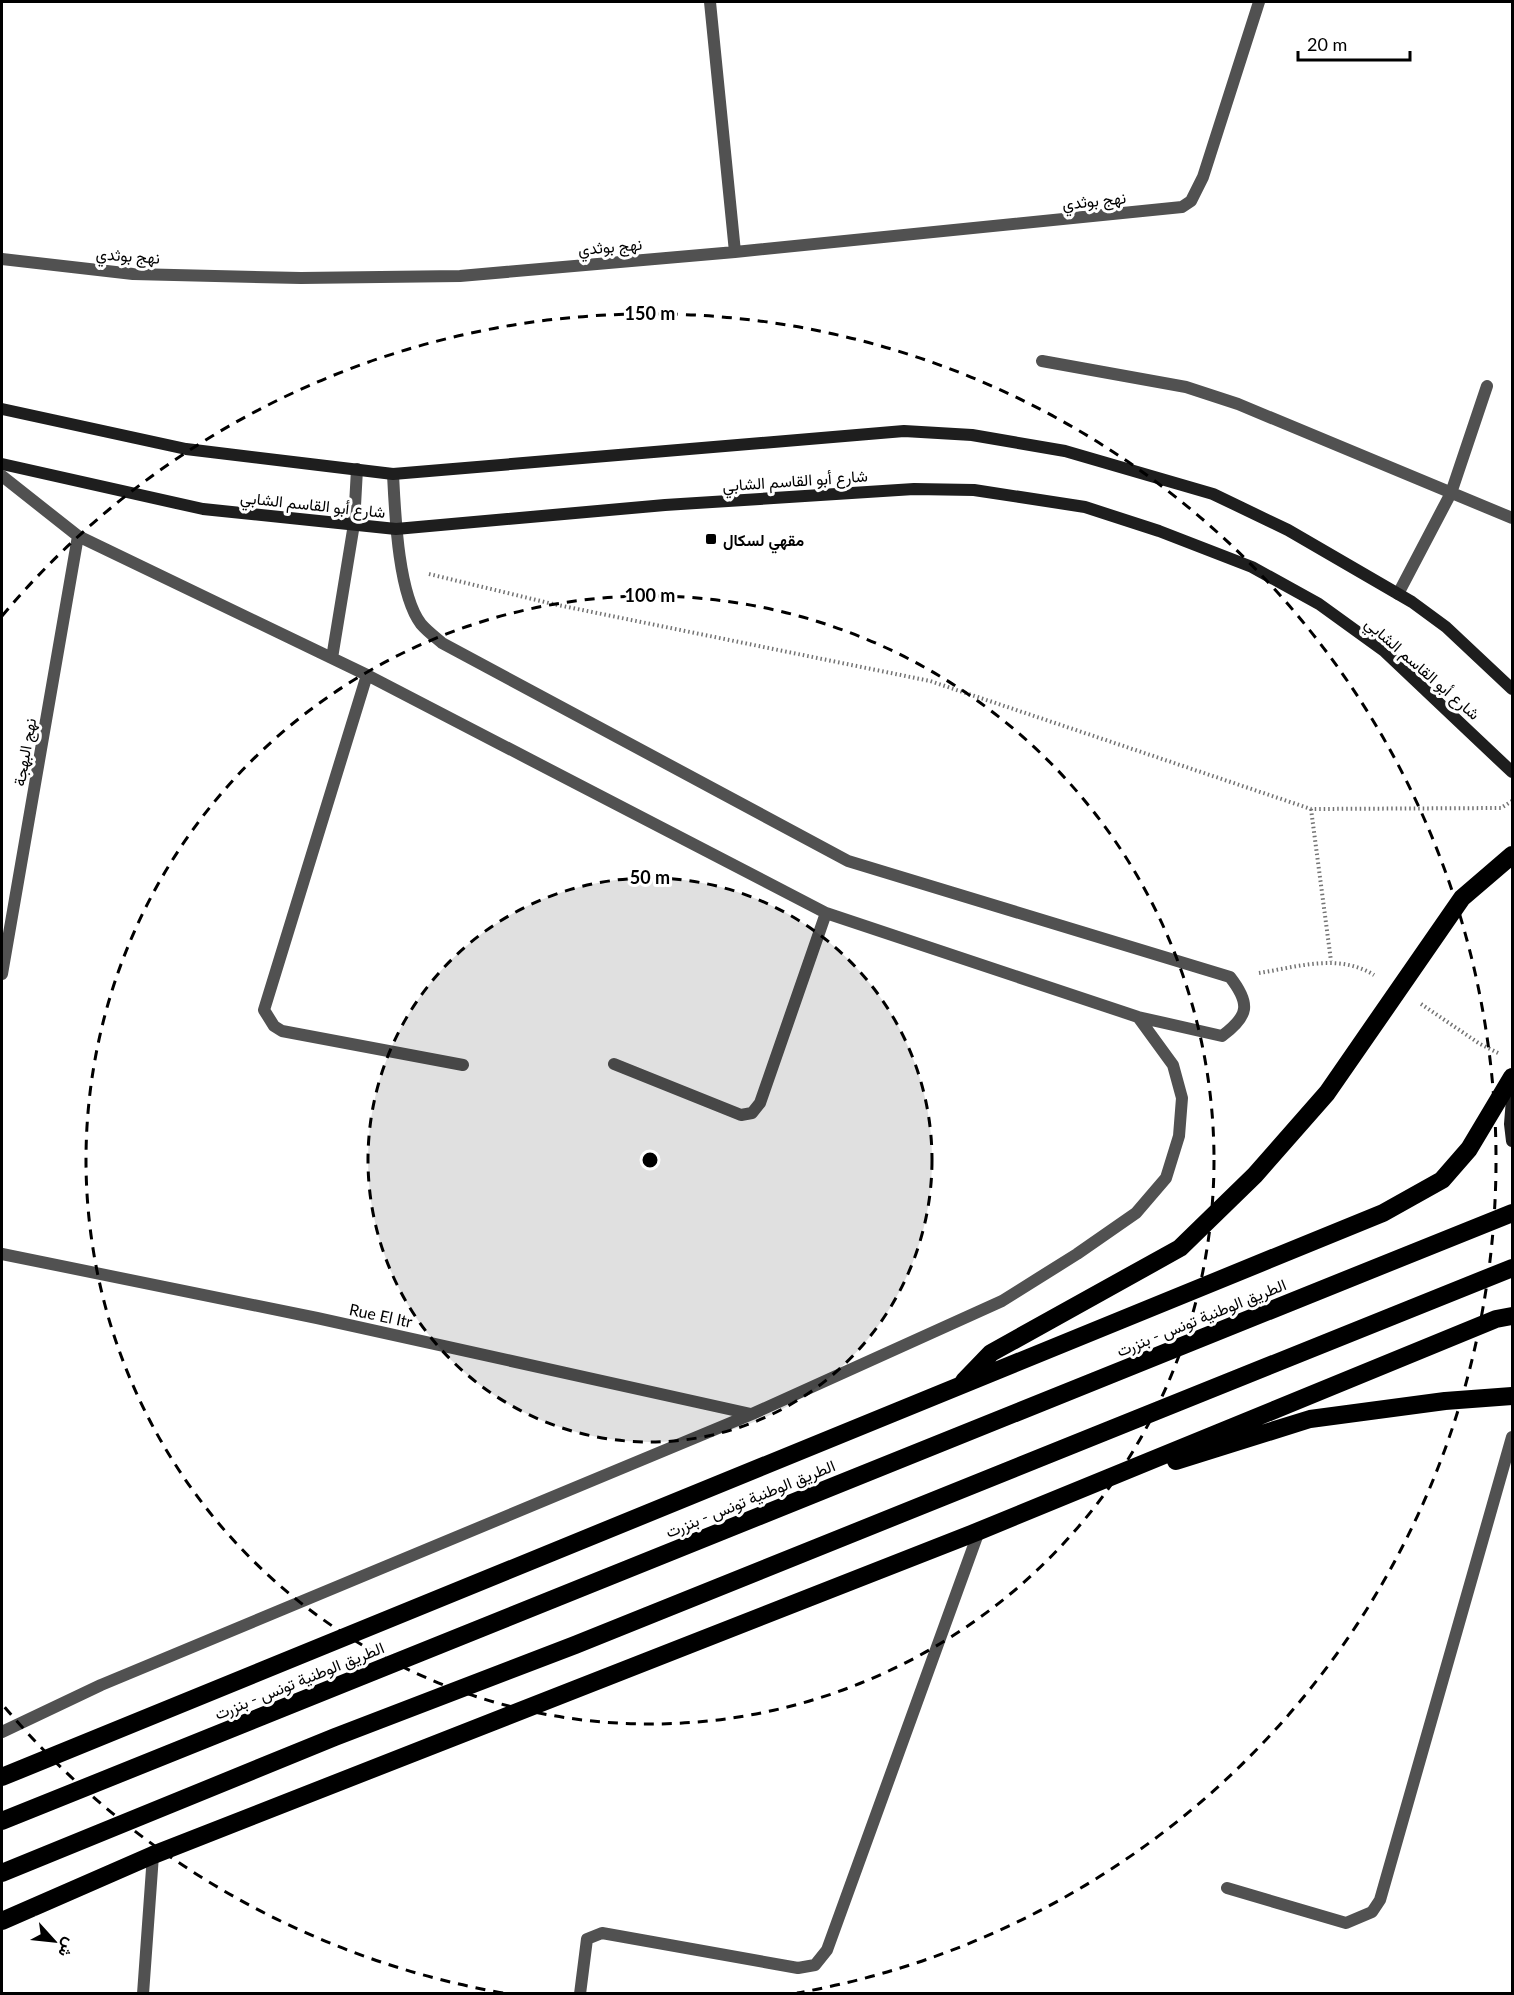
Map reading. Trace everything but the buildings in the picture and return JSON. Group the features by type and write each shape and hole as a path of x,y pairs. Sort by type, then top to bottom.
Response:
{"highway":[{"path":"958,1387 991,1353 1180,1248 1255,1175 1327,1093 1462,898 1512,855"},
{"path":"2,1777 1383,1213 1442,1180 1469,1149 1512,1077"},
{"name":"الطريق الوطنية تونس - بنزرت","path":"2,1821 1512,1213"},
{"path":"2,1874 334,1737 574,1645 1512,1268"},
{"path":"2,1921 153,1855 979,1531 1485,1324 1512,1316"},
{"path":"1057,1498 1310,1419 1445,1401 1512,1396"}],"street":[{"path":"710,2 735,252"},
{"name":"نهج بوثدي","path":"2,259 133,273 301,278 460,276 735,252 1182,207 1191,201 1203,177 1259,2"},
{"path":"1042,360 1186,387 1238,404 1512,518"},
{"path":"1398,594 1451,493 1487,386"},
{"path":"2,409 32,418 186,449 393,474 904,431 972,435 1065,452 1213,494 1288,530 1398,594 1446,627 1512,689"},
{"name":"شارع أبو القاسم الشابي","path":"2,464 203,509 396,529 665,505 914,489 974,490 1085,507 1159,531 1252,567 1319,604 1384,651 1512,772"},
{"path":"332,658 354,524 357,469"},
{"path":"2,476 78,536 367,675 826,913 1138,1017 1222,1036 1239,1024 1245,1010 1243,994 1230,977 848,861 442,644 421,625 411,604 396,529 393,474"},
{"name":"نهج البهجة","path":"2,974 78,536"},
{"path":"367,675 264,1010 274,1026 282,1031 463,1065"},
{"path":"614,1064 741,1115 752,1113 760,1103 826,913"},
{"path":"2,1732 112,1680 752,1414 1002,1301 1136,1213 1166,1178 1179,1136 1182,1098 1173,1065 1138,1017"},
{"path":"1512,1099 1510,1124 1512,1142"},
{"name":"Rue El Itr","path":"2,1254 317,1318 752,1414"},
{"path":"1227,1888 1346,1923 1372,1912 1380,1900 1512,1437"},
{"path":"580,1994 587,1938 602,1933 798,1968 815,1965 828,1950 979,1531"},
{"path":"143,1994 153,1855"}],"path":[{"path":"404,569 553,603 930,681 1311,809 1501,808 1512,801"},
{"path":"1311,809 1331,961"},
{"path":"1230,977 1331,961 1365,969"},
{"path":"1428,1009 1480,1044 1504,1056"}],"place":[{"name":"مقهي لسكال","path":"711,539"}]}
